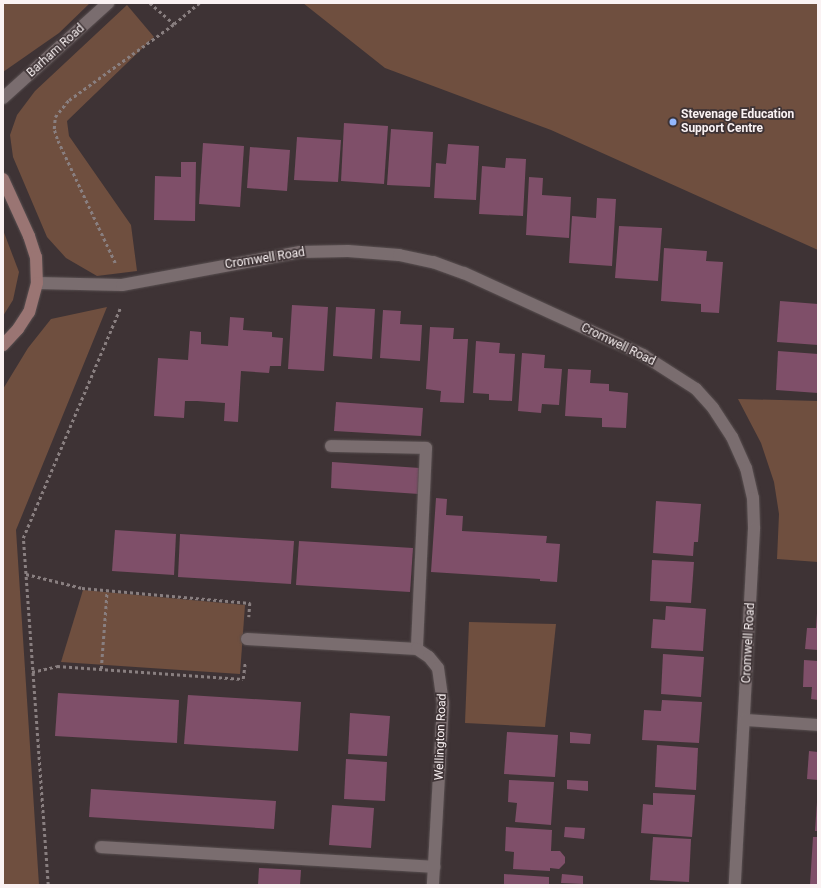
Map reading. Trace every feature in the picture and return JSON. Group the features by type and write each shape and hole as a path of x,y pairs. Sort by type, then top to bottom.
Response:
{"street":[{"name":"Barham Road","path":"3,98 108,3"},
{"path":"3,179 29,236 36,257 37,283 29,312 18,329 3,345"},
{"name":"Cromwell Road","path":"37,283 122,285 300,252 348,251 399,255 433,262 464,273 642,355 674,373 696,389 713,408 732,437 746,468 753,498 754,529 735,885"},
{"path":"247,639 417,649 426,448 331,446"},
{"name":"Wellington Road","path":"417,649 429,657 438,668 442,683 443,704 433,885"},
{"path":"745,720 818,725"},
{"path":"101,847 434,867"}],"path":[{"path":"150,3 174,24"},
{"path":"48,885 23,538 123,302 122,285 117,265 57,139 54,129 55,117 69,100 174,24 199,3"},
{"path":"26,574 82,588 250,603 243,679 58,666 32,672"},
{"path":"101,669 107,590"}],"shaded area":[{"path":"3,3 90,3 59,33 3,72"},
{"name":"Stevenage Education Support Centre","path":"303,3 818,3 818,250 551,130 385,68"},
{"path":"127,5 154,37 67,121 69,136 131,225 137,271 97,276 66,258 47,237 13,157 10,135 17,115 35,91"},
{"path":"3,230 19,272 13,300 3,316"},
{"path":"107,307 16,530 39,885 3,885 3,389 28,348 51,319"},
{"path":"738,399 818,401 818,562 777,559 779,514 774,482 761,443"},
{"path":"83,590 245,605 240,674 61,662"},
{"path":"469,622 556,624 545,727 465,723"}],"building":[{"path":"344,123 388,126 384,184 341,181"},
{"path":"391,129 433,132 430,187 387,185"},
{"path":"297,137 341,140 338,182 294,180"},
{"path":"203,143 244,146 240,207 199,204"},
{"path":"448,144 479,146 476,200 434,198 436,163 446,164"},
{"path":"250,147 290,150 287,191 247,188"},
{"path":"506,158 526,159 523,216 479,214 482,166 505,168"},
{"path":"181,162 196,162 195,221 154,220 155,176 181,177"},
{"path":"529,177 543,178 542,195 571,197 569,238 526,235"},
{"path":"597,198 616,199 612,266 569,263 572,216 596,218"},
{"path":"619,226 662,228 658,281 615,278"},
{"path":"664,248 707,251 706,261 723,262 719,313 701,312 701,304 661,301"},
{"path":"780,301 818,304 818,345 777,342"},
{"path":"292,305 328,307 324,371 288,369"},
{"path":"336,307 375,309 372,359 333,356"},
{"path":"383,310 401,311 400,324 422,325 420,361 380,358"},
{"path":"230,317 244,318 243,330 272,332 272,337 283,338 281,366 270,366 269,373 241,371 238,422 224,421 225,403 197,401 185,401 184,418 154,416 158,358 188,360 190,331 201,332 201,344 228,346"},
{"path":"430,327 454,328 453,339 468,339 464,403 440,402 441,391 426,389"},
{"path":"476,341 500,343 499,353 515,354 512,401 489,400 489,394 473,393"},
{"path":"778,351 818,354 818,393 776,390"},
{"path":"522,353 545,355 544,368 562,369 559,405 542,404 541,413 518,411"},
{"path":"568,369 591,370 590,383 609,384 609,391 628,393 626,428 602,427 602,418 565,416"},
{"path":"336,402 423,408 421,436 334,431"},
{"path":"332,462 420,468 419,494 331,488"},
{"path":"436,498 447,499 446,515 463,516 462,531 547,536 546,543 560,544 557,582 540,581 540,579 431,572"},
{"path":"656,501 701,504 698,542 694,542 693,556 653,553"},
{"path":"115,530 176,534 174,575 112,571"},
{"path":"180,534 294,541 291,584 178,577"},
{"path":"299,541 413,548 410,592 296,585"},
{"path":"652,560 694,562 691,603 650,601"},
{"path":"666,606 706,609 703,651 651,648 653,619 665,620"},
{"path":"817,613 818,650 805,649 807,628 816,628"},
{"path":"663,654 704,657 701,697 661,694"},
{"path":"804,660 818,661 818,700 811,699 812,687 803,687"},
{"path":"58,693 179,700 177,743 55,736"},
{"path":"188,695 301,702 298,751 184,744"},
{"path":"662,700 702,702 699,743 642,740 644,710 661,711"},
{"path":"350,713 390,716 387,756 348,754"},
{"path":"507,732 558,735 555,777 504,774"},
{"path":"570,732 591,734 590,744 570,743"},
{"path":"657,745 698,748 696,790 655,787"},
{"path":"809,751 818,752 818,780 807,779"},
{"path":"346,759 387,762 385,801 344,799"},
{"path":"509,780 554,782 551,825 515,822 517,803 508,802"},
{"path":"567,780 588,781 588,791 567,789"},
{"path":"91,789 276,801 274,829 89,817"},
{"path":"653,793 695,795 692,837 641,833 643,804 653,805"},
{"path":"817,802 818,831 815,831"},
{"path":"332,805 374,808 371,848 329,845"},
{"path":"506,827 552,830 551,851 560,851 565,857 565,863 559,869 550,868 550,871 513,869 514,852 505,851"},
{"path":"565,827 585,828 584,839 564,837"},
{"path":"653,837 691,839 689,882 650,880"},
{"path":"813,837 818,837 818,885 810,885"},
{"path":"259,868 301,870 300,885 258,885"},
{"path":"504,874 549,877 549,885 504,885"},
{"path":"562,874 583,876 583,884 561,883"}],"place":[{"name":"Stevenage Education Support Centre","path":"673,122"}]}
